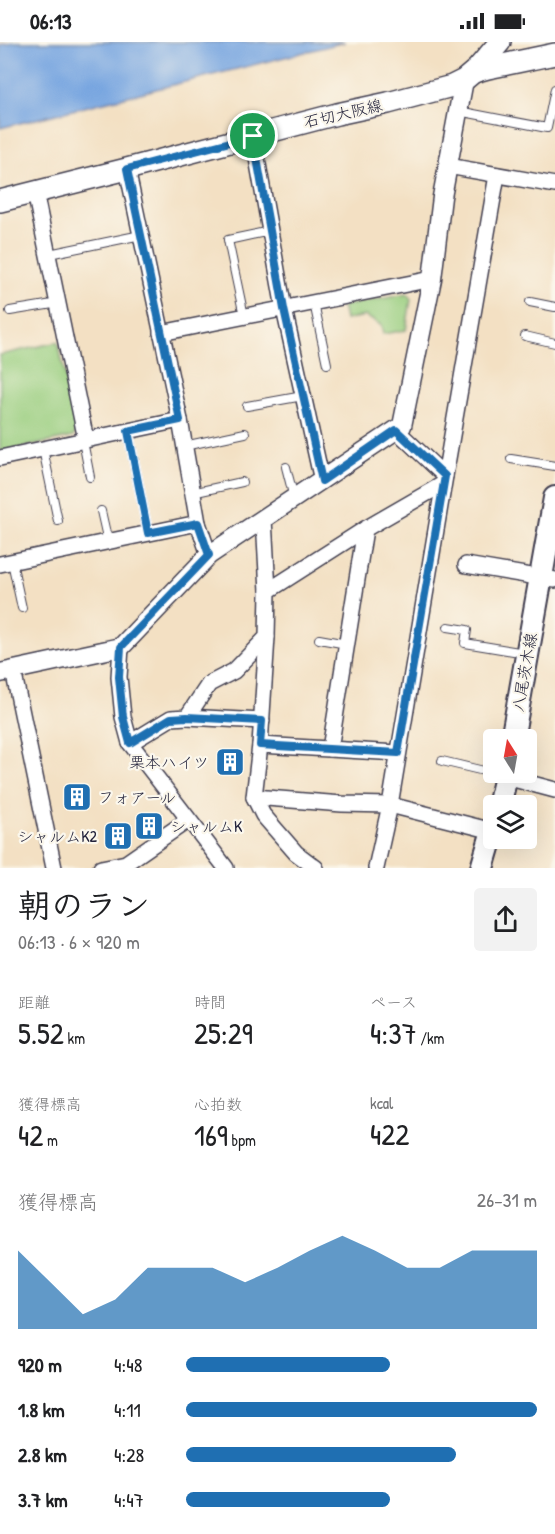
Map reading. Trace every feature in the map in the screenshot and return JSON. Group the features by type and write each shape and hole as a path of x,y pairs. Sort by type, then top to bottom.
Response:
{"main road":[{"name":"石切大阪線","path":"469,76 500,42"},
{"name":"石切大阪線","path":"0,201 439,90 488,68 555,54"},
{"name":"八尾茨木線","path":"514,729 526,653 548,579 555,498"},
{"path":"482,868 487,849"}],"street":[{"path":"54,868 6,671 121,647 209,555 402,426 432,279 438,223 458,111 469,76"},
{"path":"253,136 284,309 322,481"},
{"path":"448,166 555,185"},
{"path":"127,169 180,420 198,523 209,555"},
{"path":"376,868 390,805 497,175"},
{"path":"35,192 84,440"},
{"path":"161,333 432,279"},
{"path":"0,458 180,420"},
{"path":"396,430 444,480"},
{"path":"268,591 444,480"},
{"path":"264,519 268,591 267,637 255,797 263,815 296,853 316,868"},
{"path":"6,563 198,523"},
{"path":"330,749 365,530"},
{"path":"466,565 548,579"},
{"path":"187,717 209,684 234,671 267,637"},
{"path":"121,647 119,677 123,717 130,743 226,868"},
{"path":"130,743 171,718 262,721"},
{"path":"260,745 398,753"},
{"path":"532,783 555,790"},
{"path":"255,797 342,804 390,805 483,827"},
{"path":"101,868 126,863 188,820"}],"lane":[{"path":"458,111 548,128 555,89"},
{"path":"244,316 228,240 270,231"},
{"path":"49,254 141,235"},
{"path":"530,302 555,307"},
{"path":"10,311 58,303"},
{"path":"314,303 327,364"},
{"path":"525,336 555,343"},
{"path":"247,406 303,396"},
{"path":"128,431 148,533"},
{"path":"184,446 245,433"},
{"path":"84,440 90,477"},
{"path":"43,449 58,521"},
{"path":"511,459 555,465"},
{"path":"286,467 294,499"},
{"path":"192,493 242,483"},
{"path":"101,511 108,542"},
{"path":"6,563 21,608"},
{"path":"448,627 467,630 465,643 526,653"},
{"path":"319,639 346,644"},
{"path":"442,761 483,770"}],"green space":[{"path":"407,294 411,299 406,330 383,334 381,325 365,316 345,320 342,306"},
{"path":"58,342 77,430 73,437 0,452 0,355"}],"water":[{"path":"14,42 345,42 0,128 0,45"}],"place":[{"name":"栗本ハイツ","path":"230,762"},
{"name":"フォアール","path":"77,797"},
{"name":"シャルムK","path":"149,826"},
{"name":"シャルムK2","path":"118,836"}],"route":[{"path":"253,136 284,309 322,481 396,430 445,476 398,753 260,745 262,721 187,717 171,718 130,743 123,717 119,677 121,647 209,555 198,523 148,533 128,431 180,420 127,169 253,136"}]}
